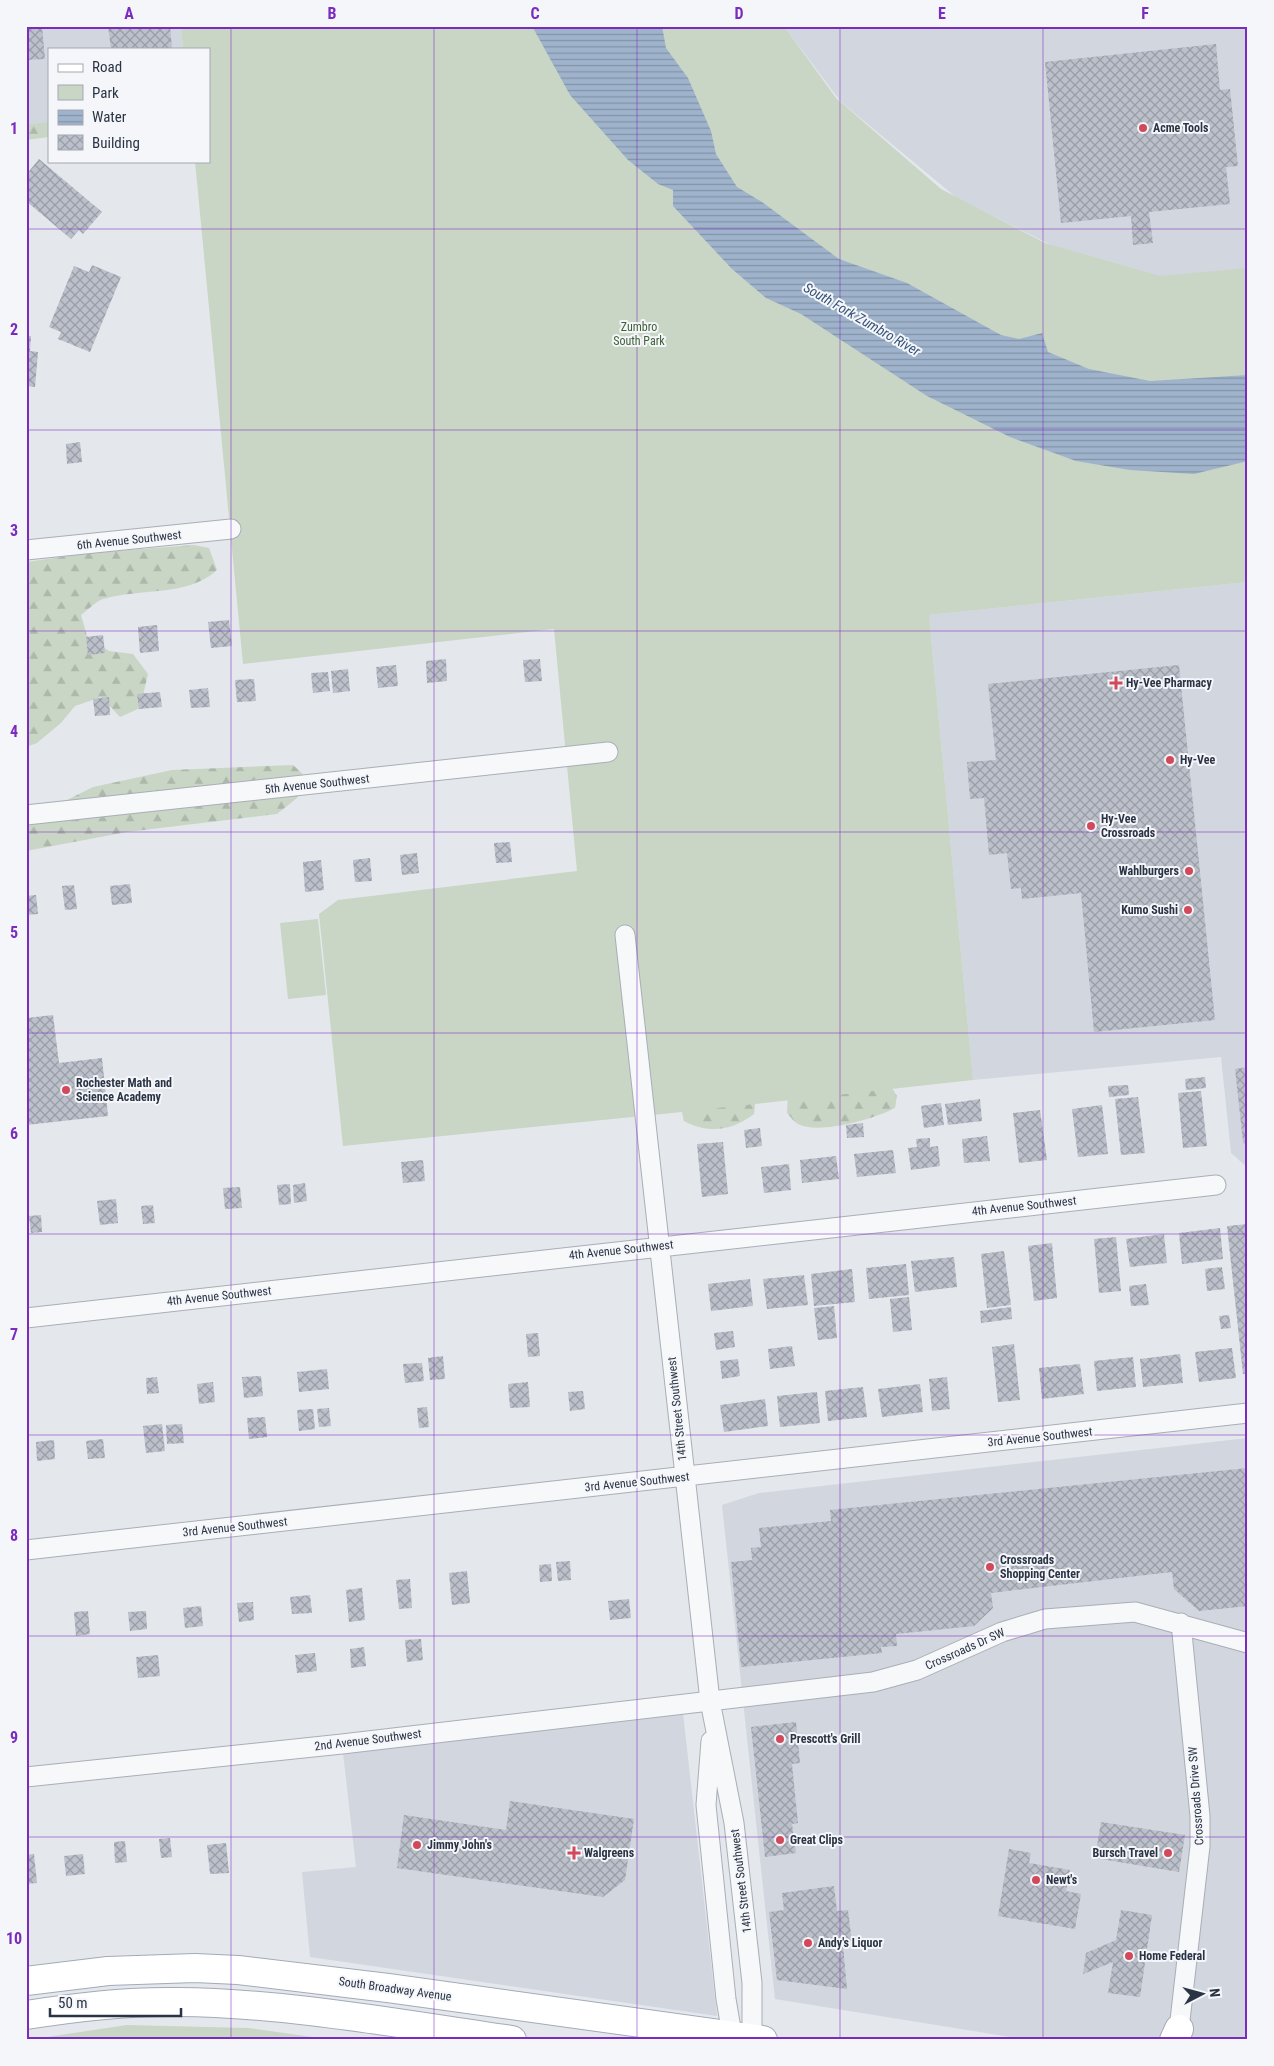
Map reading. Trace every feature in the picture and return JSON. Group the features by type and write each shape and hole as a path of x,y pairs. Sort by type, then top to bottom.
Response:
{"main road":[{"name":"South Broadway Avenue","path":"26,1980 108,1971 186,1968 238,1970 320,1979 746,2038"},
{"path":"26,2015 132,2003 223,2003 336,2014 512,2040"}],"street":[{"name":"6th Avenue Southwest","path":"26,550 231,529"},
{"name":"5th Avenue Southwest","path":"26,815 608,752"},
{"name":"14th Street Southwest","path":"625,935 641,1093 660,1246 710,1701 713,1725 734,1824 752,1983 746,2038"},
{"name":"4th Avenue Southwest","path":"26,1318 1216,1185"},
{"name":"3rd Avenue Southwest","path":"26,1550 1248,1414"},
{"name":"Crossroads Dr SW","path":"710,1701 872,1682 917,1670 1002,1632 1045,1619 1135,1612 1248,1642"},
{"name":"Crossroads Drive SW","path":"1178,2036 1200,1846 1200,1816 1181,1623"},
{"name":"2nd Avenue Southwest","path":"26,1777 332,1745 710,1701"},
{"name":"14th Street Southwest","path":"713,1725 706,1805 746,2038"}],"shaded area":[{"path":"26,26 181,26 183,48 48,48 48,135 26,138"},
{"path":"784,26 1248,26 1248,269 1159,277 1053,246 957,198 841,102"},
{"path":"1248,582 1248,1168 1231,1153 1221,1057 973,1080 929,615"},
{"path":"1248,1438 1248,2040 1029,2040 775,1999 722,1505 759,1493"},
{"path":"682,1704 717,2016 310,1957 302,1872 356,1867 342,1744"}],"green space":[{"name":"Zumbro South Park","path":"181,26 784,26 836,98 941,189 1045,243 1160,276 1248,268 1248,582 929,615 973,1080 343,1146 319,914 338,900 577,871 554,629 243,664 195,162 210,162 210,48 183,48"},
{"path":"48,122 48,137 26,140 26,125"},
{"path":"194,545 209,548 217,570 205,579 178,588 103,599 81,615 87,636 109,651 133,654 148,674 140,708 120,717 101,697 75,706 61,723 37,743 26,747 26,562 90,553"},
{"path":"293,765 307,778 297,798 277,814 127,832 26,851 26,808 63,802 93,787 172,770"},
{"path":"318,919 326,995 288,999 280,923"},
{"path":"889,1083 897,1096 895,1108 861,1121 832,1127 807,1127 797,1123 787,1113 788,1093"},
{"path":"756,1096 754,1114 746,1120 729,1127 720,1129 702,1128 684,1121 681,1108"},
{"path":"127,2025 248,2028 334,2040 27,2040"}],"water":[{"name":"South Fork Zumbro River","path":"532,26 662,26 666,48 688,78 711,131 716,154 737,187 762,202 839,259 907,283 1001,335 1019,339 1042,333 1048,352 1089,369 1150,381 1248,375 1248,461 1194,474 1130,470 1076,461 1010,437 927,396 801,314 766,298 732,269 673,206 673,190 658,184 628,160 570,95"}],"building":[{"path":"26,26 42,26 45,59 26,60"},
{"path":"108,26 170,26 172,48 111,48"},
{"name":"Acme Tools","path":"1216,44 1220,90 1230,89 1238,166 1226,167 1230,204 1149,212 1153,243 1133,245 1131,216 1061,223 1045,62"},
{"path":"39,159 102,212 83,234 79,230 71,239 26,201 26,189 29,186 26,184 26,175"},
{"path":"92,265 121,277 90,352 58,339 61,332 49,327 74,266 89,272"},
{"path":"26,336 31,336 30,351 38,352 35,387 26,386"},
{"path":"80,442 82,462 67,464 66,444"},
{"path":"229,620 232,646 211,648 208,622"},
{"path":"157,625 159,651 140,653 138,627"},
{"path":"103,635 105,653 88,655 86,637"},
{"path":"446,659 447,681 427,683 426,661"},
{"path":"540,659 542,681 525,682 523,660"},
{"path":"396,665 398,686 378,688 376,667"},
{"name":"Hy-Vee Crossroads","path":"1179,665 1215,1020 1094,1032 1081,893 1022,899 1021,888 1011,889 1007,853 989,855 984,798 970,799 967,762 996,760 988,684"},
{"path":"348,669 350,691 333,693 331,671"},
{"path":"328,672 330,691 313,693 311,673"},
{"path":"254,679 256,701 237,702 235,680"},
{"path":"208,688 210,707 191,708 189,690"},
{"path":"160,692 162,707 139,709 137,694"},
{"path":"109,697 110,715 95,716 93,699"},
{"path":"510,842 512,862 496,863 494,843"},
{"path":"417,853 419,873 402,875 400,855"},
{"path":"370,858 372,881 355,882 353,860"},
{"path":"321,860 324,890 305,892 303,862"},
{"path":"130,884 132,903 112,905 110,886"},
{"path":"74,885 77,909 65,910 62,886"},
{"path":"36,895 38,914 26,915 26,896"},
{"name":"Rochester Math and Science Academy","path":"53,1015 59,1063 102,1058 108,1116 26,1125 26,1018"},
{"path":"1248,1067 1248,1147 1243,1142 1235,1069"},
{"path":"1205,1077 1206,1088 1186,1090 1185,1079"},
{"path":"1128,1085 1129,1095 1109,1097 1108,1086"},
{"path":"1201,1091 1207,1146 1183,1148 1178,1093"},
{"path":"1138,1097 1145,1153 1121,1155 1115,1099"},
{"path":"980,1099 982,1121 948,1125 945,1104"},
{"path":"941,1103 944,1125 924,1128 921,1106"},
{"path":"1102,1105 1108,1154 1078,1157 1072,1109"},
{"path":"1040,1110 1047,1160 1019,1163 1013,1113"},
{"path":"863,1123 864,1137 847,1138 846,1125"},
{"path":"760,1128 762,1146 746,1148 744,1130"},
{"path":"987,1136 990,1161 964,1163 962,1139"},
{"path":"930,1138 930,1147 938,1146 940,1166 911,1170 908,1148 917,1147 916,1139"},
{"path":"723,1142 728,1194 702,1197 697,1144"},
{"path":"893,1150 896,1173 857,1177 854,1154"},
{"path":"836,1156 839,1179 802,1183 800,1160"},
{"path":"423,1160 425,1181 403,1183 401,1162"},
{"path":"789,1164 791,1190 764,1193 761,1167"},
{"path":"305,1183 307,1201 294,1203 293,1185"},
{"path":"290,1184 291,1204 279,1205 277,1185"},
{"path":"240,1187 242,1208 225,1209 223,1188"},
{"path":"116,1199 118,1223 100,1225 97,1201"},
{"path":"153,1205 155,1223 143,1224 141,1206"},
{"path":"41,1215 42,1232 31,1233 29,1216"},
{"path":"1248,1224 1248,1374 1243,1374 1227,1226"},
{"path":"1220,1228 1223,1259 1182,1264 1179,1233"},
{"path":"1164,1234 1167,1263 1130,1267 1126,1239"},
{"path":"1116,1237 1121,1291 1099,1293 1094,1239"},
{"path":"1052,1243 1057,1298 1034,1301 1028,1246"},
{"path":"1004,1251 1011,1305 987,1308 981,1254"},
{"path":"954,1257 957,1287 915,1292 911,1261"},
{"path":"906,1264 909,1295 869,1299 866,1268"},
{"path":"1222,1267 1225,1289 1207,1291 1205,1269"},
{"path":"852,1269 855,1302 814,1306 811,1274"},
{"path":"804,1275 808,1305 767,1309 763,1279"},
{"path":"750,1279 753,1306 711,1311 708,1284"},
{"path":"1146,1284 1149,1305 1131,1306 1129,1286"},
{"path":"909,1297 912,1330 893,1332 890,1299"},
{"path":"834,1306 837,1338 818,1340 814,1308"},
{"path":"1011,1307 1012,1319 981,1323 980,1311"},
{"path":"1229,1315 1231,1328 1221,1329 1219,1316"},
{"path":"733,1331 735,1347 716,1350 714,1333"},
{"path":"538,1333 540,1356 528,1357 526,1334"},
{"path":"1014,1344 1020,1400 998,1402 992,1347"},
{"path":"792,1346 795,1366 770,1369 768,1349"},
{"path":"1232,1348 1236,1378 1199,1382 1195,1352"},
{"path":"1180,1354 1183,1383 1143,1387 1140,1359"},
{"path":"443,1356 445,1379 430,1380 428,1358"},
{"path":"1133,1357 1136,1387 1097,1391 1094,1361"},
{"path":"738,1359 740,1376 722,1379 720,1361"},
{"path":"422,1363 424,1381 405,1383 403,1364"},
{"path":"1080,1364 1084,1394 1042,1399 1039,1368"},
{"path":"327,1369 329,1389 299,1392 297,1372"},
{"path":"261,1376 263,1396 244,1398 242,1377"},
{"path":"157,1377 159,1393 147,1394 146,1378"},
{"path":"947,1377 950,1409 932,1411 929,1379"},
{"path":"213,1382 215,1402 199,1404 197,1384"},
{"path":"528,1382 530,1407 510,1408 508,1384"},
{"path":"920,1384 923,1412 882,1417 878,1389"},
{"path":"863,1387 867,1417 828,1421 825,1391"},
{"path":"583,1391 585,1409 570,1411 568,1392"},
{"path":"817,1392 820,1423 780,1427 777,1396"},
{"path":"765,1399 768,1426 724,1432 720,1405"},
{"path":"427,1407 429,1427 419,1428 417,1408"},
{"path":"329,1408 331,1426 319,1427 317,1409"},
{"path":"313,1409 315,1429 299,1431 297,1410"},
{"path":"265,1417 267,1437 249,1439 247,1418"},
{"path":"162,1424 165,1451 146,1453 143,1426"},
{"path":"182,1424 184,1443 167,1444 166,1425"},
{"path":"103,1439 105,1458 88,1459 86,1441"},
{"path":"54,1440 55,1459 37,1461 36,1442"},
{"name":"Crossroads Shopping Center","path":"1248,1468 1248,1606 1199,1611 1174,1589 1172,1572 991,1593 993,1608 974,1626 896,1634 897,1646 881,1647 882,1653 741,1667 731,1562 752,1560 751,1548 761,1547 759,1528 831,1521 830,1510"},
{"path":"570,1561 571,1580 558,1581 556,1562"},
{"path":"551,1564 552,1581 540,1582 539,1565"},
{"path":"467,1571 470,1603 452,1605 449,1573"},
{"path":"410,1579 412,1608 399,1609 396,1580"},
{"path":"362,1588 365,1620 349,1622 346,1590"},
{"path":"310,1595 312,1613 292,1614 290,1597"},
{"path":"629,1599 631,1618 610,1620 608,1601"},
{"path":"253,1602 254,1620 239,1622 237,1603"},
{"path":"201,1606 203,1626 185,1628 183,1608"},
{"path":"88,1611 90,1634 76,1636 74,1612"},
{"path":"146,1611 147,1629 130,1631 128,1612"},
{"path":"421,1639 423,1660 407,1662 405,1640"},
{"path":"364,1647 366,1666 351,1668 350,1649"},
{"path":"315,1653 317,1671 297,1673 295,1655"},
{"path":"158,1655 160,1676 138,1678 136,1657"},
{"path":"796,1722 800,1763 792,1764 798,1823 792,1824 796,1853 765,1857 751,1727"},
{"path":"510,1801 634,1819 625,1880 603,1897 397,1868 404,1815 506,1830"},
{"path":"1101,1822 1185,1835 1179,1872 1095,1858"},
{"path":"170,1838 172,1857 161,1858 159,1839"},
{"path":"125,1841 127,1862 115,1863 114,1842"},
{"path":"226,1843 229,1873 210,1874 207,1845"},
{"name":"Newt's","path":"1009,1849 1031,1853 1029,1863 1070,1870 1066,1891 1081,1894 1075,1929 998,1916"},
{"path":"34,1854 37,1883 26,1884 26,1855"},
{"path":"83,1854 85,1874 66,1876 64,1856"},
{"path":"834,1886 837,1911 848,1910 852,1943 843,1945 847,1989 777,1980 769,1912 784,1910 782,1893"},
{"path":"1121,1910 1152,1915 1140,1997 1108,1993 1113,1962 1083,1974 1086,1953 1116,1940"}],"place":[{"name":"Acme Tools","path":"1143,128"},
{"name":"Hy-Vee Pharmacy","path":"1116,683"},
{"name":"Hy-Vee","path":"1170,760"},
{"name":"Hy-Vee Crossroads","path":"1091,826"},
{"name":"Wahlburgers","path":"1189,871"},
{"name":"Kumo Sushi","path":"1188,910"},
{"name":"Rochester Math and Science Academy","path":"66,1090"},
{"name":"Crossroads Shopping Center","path":"990,1567"},
{"name":"Prescott's Grill","path":"780,1739"},
{"name":"Great Clips","path":"780,1840"},
{"name":"Jimmy John's","path":"417,1845"},
{"name":"Walgreens","path":"574,1853"},
{"name":"Bursch Travel","path":"1168,1853"},
{"name":"Newt's","path":"1036,1880"},
{"name":"Andy's Liquor","path":"808,1943"},
{"name":"Home Federal","path":"1129,1956"}]}
